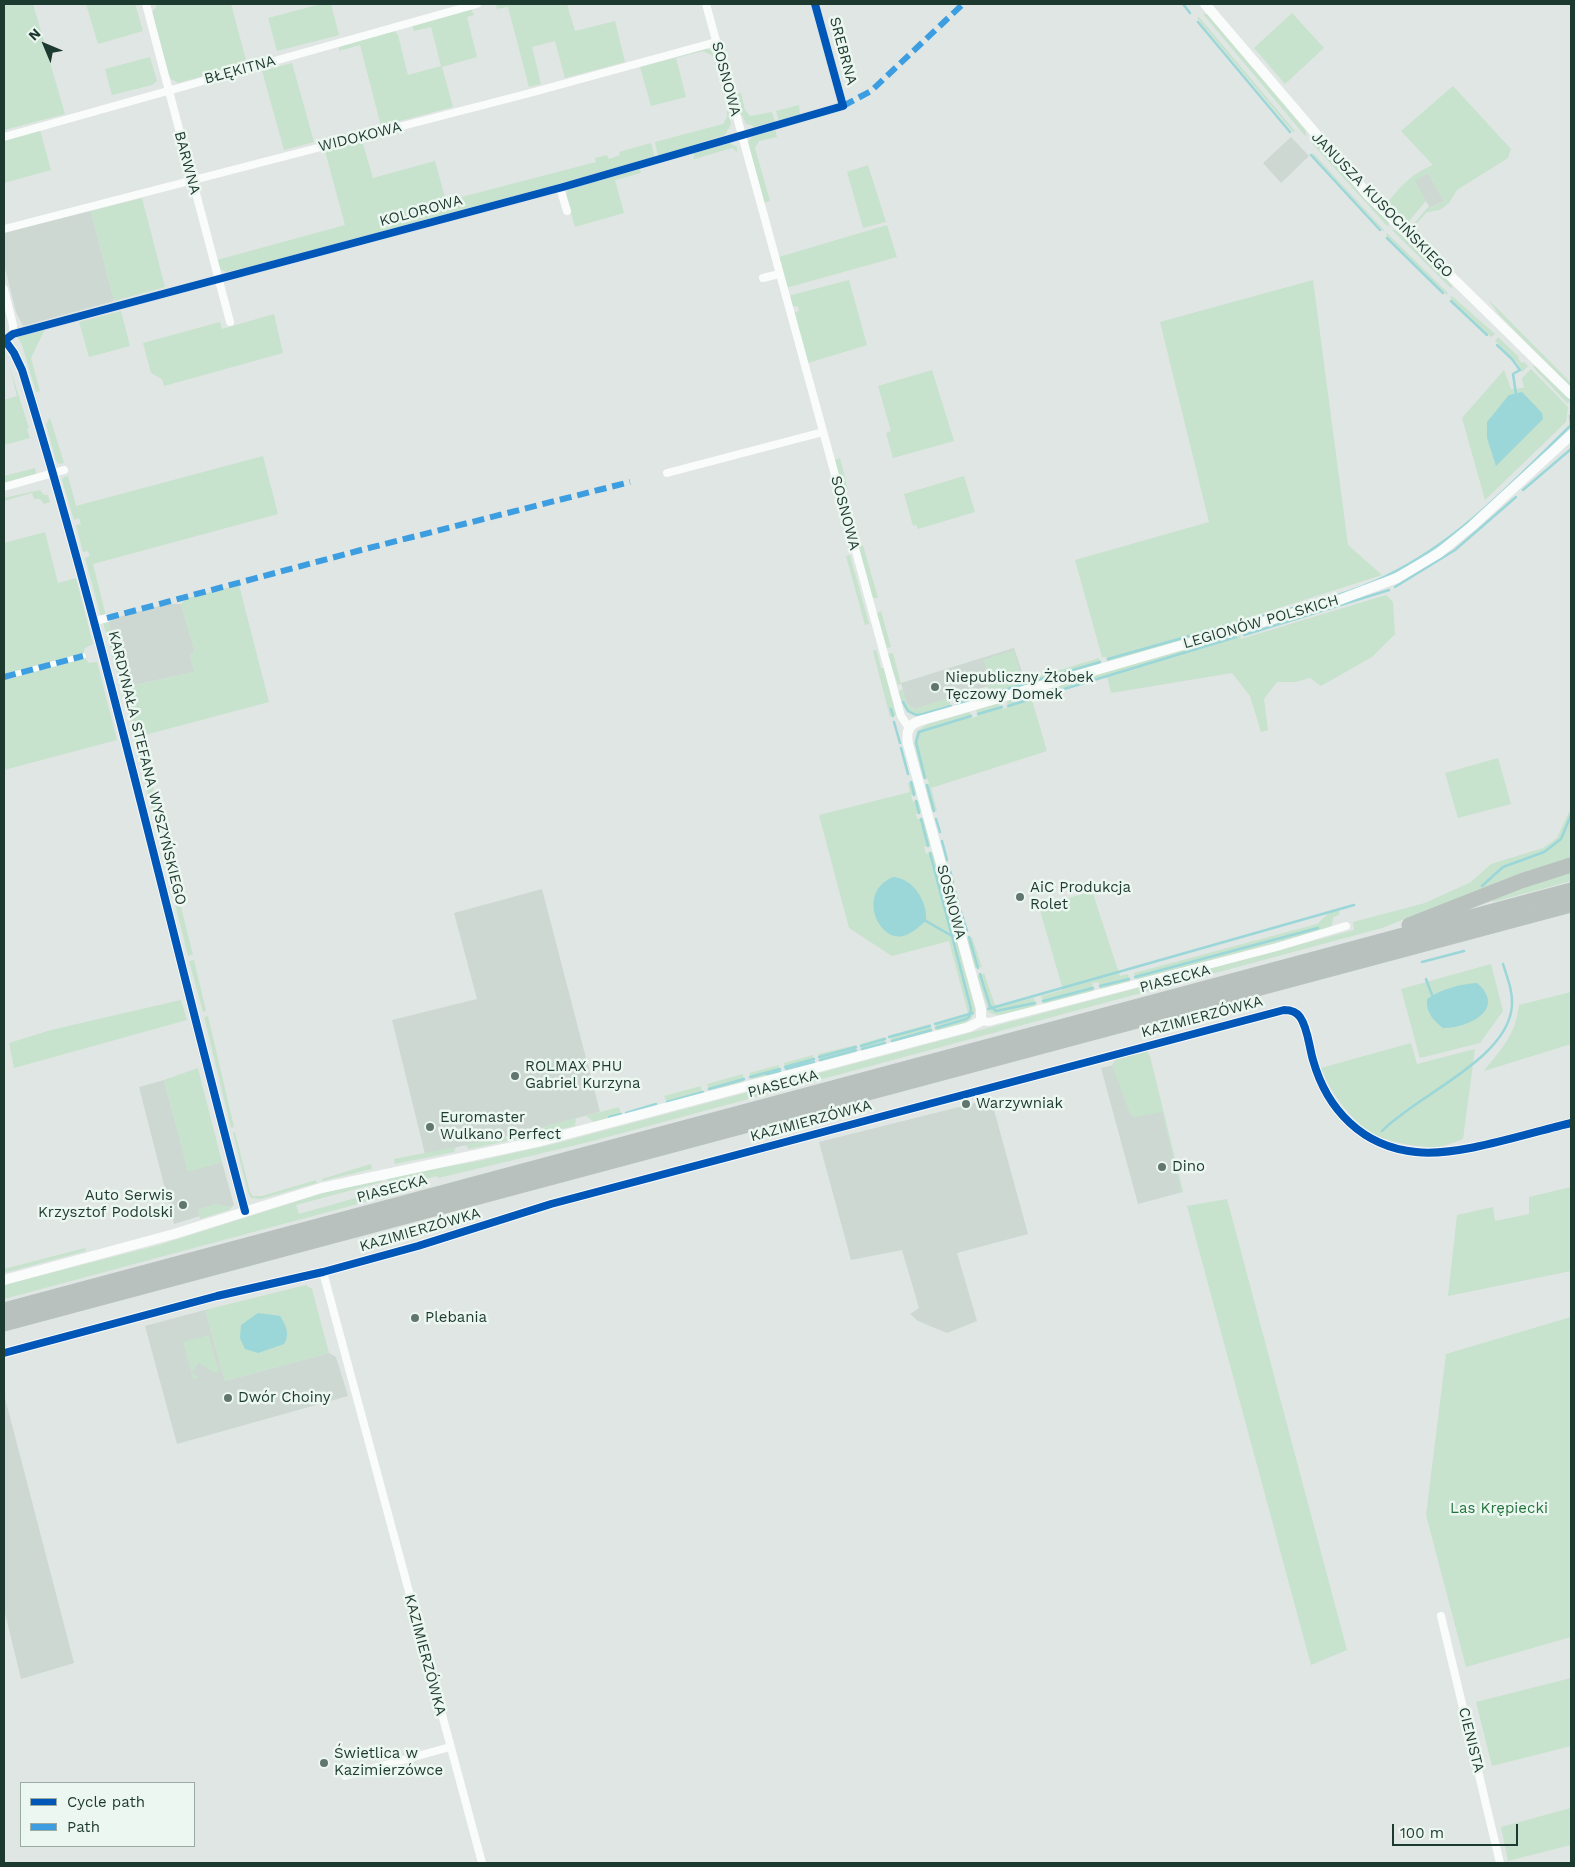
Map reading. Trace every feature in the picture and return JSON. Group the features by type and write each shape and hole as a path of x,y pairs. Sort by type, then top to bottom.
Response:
{"highway":[{"path":"1322,957 1521,881 1571,865"},
{"name":"PIASECKA","path":"4,1310 1571,890"},
{"name":"PIASECKA","path":"4,1324 1571,905"}],"street":[{"name":"BARWNA","path":"146,4 230,322"},
{"name":"BŁĘKITNA","path":"4,137 168,89 477,4"},
{"name":"SOSNOWA","path":"706,4 901,716 909,728 908,744 981,1009 981,1021"},
{"name":"SREBRNA","path":"816,4 843,106"},
{"name":"JANUSZA KUSOCIŃSKIEGO","path":"1205,4 1369,196 1571,394"},
{"name":"WIDOKOWA","path":"4,229 716,42"},
{"name":"KOLOROWA","path":"7,338 218,278 560,188 843,106"},
{"path":"560,188 566,210"},
{"path":"764,278 779,274"},
{"path":"4,289 13,325 7,338"},
{"name":"KARDYNAŁA STEFANA WYSZYŃSKIEGO","path":"7,338 22,370 95,621 245,1211"},
{"path":"668,473 822,432"},
{"name":"LEGIONÓW POLSKICH","path":"909,728 919,721 1339,600 1381,585 1430,559 1455,541 1571,435"},
{"path":"4,488 64,470"},
{"path":"95,621 107,618"},
{"path":"4,677 83,656"},
{"path":"4,1280 156,1239 347,1181 550,1139 860,1057 969,1027 981,1021 989,1022 1143,983 1346,926"},
{"name":"KAZIMIERZÓWKA","path":"482,1863 323,1272 418,1246 551,1204 1248,1019 1290,1010 1301,1018 1320,1082 1334,1107 1356,1130 1380,1144 1410,1152 1442,1153 1571,1122"},
{"path":"4,1353 217,1296 323,1272"},
{"name":"CIENISTA","path":"1441,1616 1500,1863"},
{"path":"345,1776 450,1748"}],"shaded area":[{"path":"1291,137 1309,156 1281,183 1263,163"},
{"path":"1428,173 1444,201 1430,208 1414,181"},
{"path":"91,211 114,301 23,326 16,312 4,264 4,232"},
{"path":"166,604 181,604 195,652 190,654 194,672 125,687 108,620"},
{"path":"1014,648 1023,675 915,709 907,704 901,683"},
{"path":"542,889 600,1112 512,1135 425,1154 392,1020 477,999 454,913"},
{"path":"1150,1057 1183,1192 1138,1204 1101,1068"},
{"path":"164,1080 188,1171 222,1162 234,1205 228,1207 216,1204 198,1210 200,1216 174,1224 139,1087"},
{"path":"991,1099 1028,1234 957,1253 977,1321 947,1333 918,1321 910,1314 919,1308 902,1250 851,1260 819,1142"},
{"path":"205,1310 225,1381 329,1353 336,1357 348,1396 177,1444 145,1326"},
{"path":"4,1394 74,1663 21,1679 4,1609"}],"green space":[{"path":"4,4 33,4 65,114 4,130"},
{"path":"86,4 135,4 143,31 98,44"},
{"path":"231,4 247,64 178,83 171,79 167,72 152,13 157,5"},
{"path":"321,4 331,4 339,35 277,51 268,18"},
{"path":"496,4 567,4 575,31 615,21 625,62 565,78 555,41 532,47 541,84 529,87 508,7 497,9"},
{"path":"471,9 474,15 467,17 477,57 442,67 453,107 381,126 360,45 339,51 339,47 394,30 398,35 408,75 441,66 431,27 414,31 412,25"},
{"path":"1292,13 1324,48 1285,84 1254,48"},
{"path":"1203,14 1207,14 1306,131 1306,137"},
{"path":"1199,17 1295,131 1293,132 1197,18"},
{"path":"706,49 712,50 713,56 703,51 676,58 686,97 651,106 640,67"},
{"path":"150,57 157,81 152,85 112,95 105,69"},
{"path":"292,63 314,142 284,150 262,71"},
{"path":"1453,86 1511,149 1508,158 1457,190 1449,203 1440,210 1427,212 1414,226 1423,236 1418,238 1411,232 1411,227 1429,206 1431,208 1444,201 1428,173 1415,181 1426,201 1409,221 1406,222 1387,203 1407,181 1433,165 1401,131"},
{"path":"741,93 745,110 750,116 772,112 775,122 753,127 746,124 742,115 739,115 734,95"},
{"path":"799,105 800,115 779,121 776,111"},
{"path":"727,106 731,124 725,135 658,156 655,142 723,124 727,117"},
{"path":"775,129 777,137 759,141 755,148 770,201 764,203 748,142 753,135"},
{"path":"40,130 51,170 4,183 4,141"},
{"path":"362,141 373,178 435,161 446,201 596,162 595,158 607,155 609,159 620,155 619,152 651,143 655,158 261,264 226,272 221,270 217,260 345,225 325,151"},
{"path":"727,142 737,147 737,152 732,148 694,159 694,152"},
{"path":"1311,142 1315,142 1389,222 1388,227"},
{"path":"1312,154 1384,230 1383,231"},
{"path":"868,165 886,222 863,228 847,172"},
{"path":"640,169 641,173 615,180 624,213 575,227 566,195 568,189"},
{"path":"142,198 165,287 114,301 91,211"},
{"path":"887,225 897,257 786,288 779,257"},
{"path":"1392,230 1396,230 1452,285 1452,289"},
{"path":"1387,233 1448,293 1447,295 1386,235"},
{"path":"849,280 867,345 808,363 793,313 799,311 798,306 793,307 788,296"},
{"path":"1313,280 1348,545 1382,575 1238,621 1241,639 1386,595 1393,602 1395,634 1372,657 1321,686 1310,678 1295,682 1277,682 1264,699 1268,730 1261,732 1250,696 1232,673 1111,693 1107,677 1032,700 1047,751 931,788 937,811 932,812 925,785 929,784 927,778 923,779 914,743 917,731 928,724 970,712 972,718 978,716 976,710 1000,703 1002,709 1008,707 1007,701 1107,662 1106,657 1102,657 1075,560 1209,522 1160,322"},
{"path":"1452,296 1495,334 1491,337 1450,298"},
{"path":"1488,299 1571,383 1571,387 1500,316"},
{"path":"121,311 130,346 89,357 79,322"},
{"path":"274,314 283,353 164,386 162,379 151,373 143,343 220,322 222,329"},
{"path":"45,329 31,358 40,391 36,392 22,345 17,336"},
{"path":"1498,337 1519,357 1518,359 1522,363 1524,362 1528,366 1522,372 1518,363 1495,341"},
{"path":"9,365 29,428 27,429 30,438 4,445 4,400 17,396"},
{"path":"1535,366 1571,401 1567,403 1533,367"},
{"path":"1531,369 1568,407 1566,422 1485,500 1462,418 1504,370 1511,389 1524,388 1522,378"},
{"path":"932,370 954,441 893,458 886,433 891,431 878,386"},
{"path":"50,418 64,463 59,464 56,461 46,424"},
{"path":"263,456 278,514 93,564 106,616 101,617 85,558 90,556 88,551 83,552 76,525 81,524 79,518 74,520 62,480 64,477 68,476 76,506"},
{"path":"840,458 848,490 844,491 834,460"},
{"path":"35,468 36,474 4,483 4,476"},
{"path":"964,476 975,512 918,529 916,525 913,526 904,494"},
{"path":"40,490 44,495 48,495 50,502 44,504 40,499 34,499 32,493 4,501 4,498"},
{"path":"45,532 58,583 76,578 93,644 85,648 83,656 89,663 97,662 117,740 4,770 4,543"},
{"path":"863,545 878,598 872,598 858,548"},
{"path":"850,555 869,624 865,625 846,556"},
{"path":"239,585 269,702 141,736 140,730 133,732 125,687 115,668 120,667 126,687 194,672 190,654 195,652 181,604 187,598"},
{"path":"881,611 891,647 887,648 876,614"},
{"path":"108,620 118,662 114,663 103,622"},
{"path":"876,649 881,668 884,668 896,715 890,717 873,651"},
{"path":"1014,650 1021,675 996,682 993,673 988,675 983,660"},
{"path":"893,653 901,684 898,685 887,654"},
{"path":"1099,658 1100,664 992,696 987,686 1023,675 1027,680"},
{"path":"981,688 983,698 959,705 954,697"},
{"path":"903,689 907,704 915,709 949,698 951,707 917,716 913,715 904,707 898,692"},
{"path":"141,736 176,886 171,888 134,737"},
{"path":"1498,758 1511,804 1458,818 1445,773"},
{"path":"914,781 917,794 911,795 913,802 919,800 922,812 916,814 917,819 924,818 931,845 924,847 926,854 933,852 975,1009 973,1015 966,1022 955,1027 937,1031 935,1023 968,1013 949,941 892,956 849,928 819,815 910,792 908,783"},
{"path":"1571,808 1571,858 1523,873 1382,928 589,1142 438,1178 437,1176 422,1180 420,1177 414,1178 415,1182 389,1188 387,1177 474,1162 554,1144 1354,930 1353,922 1425,903 1471,882 1491,864 1543,848 1557,838"},
{"path":"1571,872 1571,881 1493,902 1492,898"},
{"path":"177,891 193,955 188,956 172,892"},
{"path":"1092,891 1120,976 1128,974 1130,982 1100,990 1099,982 1092,983 1094,992 1044,1005 1041,996 1063,990 1039,907"},
{"path":"1340,908 1339,915 1333,917 1332,925 1328,929 1136,980 1134,973 1317,924 1332,910"},
{"path":"1479,921 1480,923 847,1093 846,1090"},
{"path":"972,937 982,967 974,968 967,938"},
{"path":"194,960 206,1011 203,1012 189,961"},
{"path":"1491,964 1503,1011 1480,1043 1420,1058 1401,989"},
{"path":"984,973 995,1005 1000,1006 1034,998 1036,1007 1006,1015 989,1012 977,976"},
{"path":"1571,992 1571,1044 1484,1071 1507,1041 1517,1016 1519,1005"},
{"path":"181,1000 187,1020 14,1068 9,1043 51,1030"},
{"path":"208,1016 234,1127 231,1128 204,1017"},
{"path":"930,1024 932,1032 893,1042 888,1036"},
{"path":"885,1037 885,1045 863,1051 860,1044"},
{"path":"1411,1043 1417,1064 1475,1049 1463,1139 1440,1147 1427,1147 1396,1142 1376,1135 1367,1130 1350,1115 1336,1097 1321,1068"},
{"path":"856,1045 856,1053 821,1062 818,1054"},
{"path":"1147,1050 1183,1192 1181,1192 1162,1112 1135,1117 1130,1114 1112,1065 1117,1057"},
{"path":"813,1055 814,1064 786,1070 784,1063"},
{"path":"779,1065 778,1074 751,1079 749,1073"},
{"path":"198,1068 222,1162 188,1172 164,1080"},
{"path":"743,1074 743,1083 709,1090 707,1084"},
{"path":"701,1086 702,1094 668,1103 664,1096"},
{"path":"619,1107 621,1114 619,1117 594,1122 586,1116"},
{"path":"576,1118 575,1126 513,1140 512,1135"},
{"path":"235,1132 250,1192 253,1196 262,1196 316,1180 317,1183 261,1199 251,1198 248,1193 233,1133"},
{"path":"506,1136 507,1141 469,1149 465,1145"},
{"path":"456,1147 454,1152 395,1164 394,1159"},
{"path":"371,1164 372,1169 322,1181 322,1179"},
{"path":"381,1179 382,1182 296,1205 299,1214 377,1192 378,1195 365,1202 4,1299 4,1285 159,1245 323,1193"},
{"path":"1571,1187 1571,1271 1448,1296 1457,1215 1493,1207 1495,1221 1529,1214 1529,1197"},
{"path":"1227,1199 1347,1650 1311,1665 1187,1206"},
{"path":"216,1204 228,1207 234,1205 229,1210 200,1219 198,1210"},
{"path":"85,1248 86,1251 4,1273 4,1269"},
{"path":"306,1285 312,1289 329,1353 225,1381 205,1310"},
{"name":"Las Krępiecki","path":"1571,1317 1571,1637 1466,1667 1426,1515 1446,1354"},
{"path":"209,1335 219,1372 215,1373 199,1363 192,1373 199,1377 193,1379 183,1342"},
{"path":"1571,1678 1571,1746 1492,1766 1476,1702"},
{"path":"1571,1808 1571,1845 1508,1861 1501,1827"}],"water":[{"path":"1522,392 1542,413 1543,419 1496,466 1487,438 1487,422 1509,395"},
{"path":"893,877 900,878 913,886 922,899 926,914 926,921 912,932 903,936 894,936 886,932 875,915 874,904 876,894 882,884"},
{"path":"1477,983 1485,992 1488,1001 1486,1009 1481,1015 1464,1025 1443,1028 1433,1019 1429,1012 1427,999 1438,992"},
{"path":"258,1313 280,1316 284,1323 287,1337 284,1344 258,1353 245,1349 240,1338 241,1325"}],"waterway":[{"path":"1183,4 1190,13"},
{"path":"1198,22 1290,132"},
{"path":"1311,155 1380,230"},
{"path":"1387,238 1443,293"},
{"path":"1451,301 1487,335"},
{"path":"1497,345 1512,359 1520,370 1513,374 1516,394"},
{"path":"1241,622 1315,602 1369,584 1412,562 1461,528 1507,488 1571,425 1570,416"},
{"path":"1523,490 1571,449"},
{"path":"1395,587 1455,550 1516,497"},
{"path":"1244,635 1389,590"},
{"path":"1108,659 1232,624"},
{"path":"1008,706 1236,637"},
{"path":"990,694 1100,662"},
{"path":"957,704 983,697"},
{"path":"903,702 908,711 916,715 951,706"},
{"path":"978,714 1002,707"},
{"path":"891,709 893,716"},
{"path":"925,778 916,742 919,732 971,716"},
{"path":"894,722 900,743"},
{"path":"901,748 908,774"},
{"path":"911,782 914,795"},
{"path":"927,785 934,811"},
{"path":"916,801 919,813"},
{"path":"1482,886 1503,867 1544,852 1561,839 1571,815"},
{"path":"921,819 928,846"},
{"path":"936,819 940,832"},
{"path":"942,841 947,860"},
{"path":"930,853 952,936"},
{"path":"949,867 953,882"},
{"path":"955,891 958,902"},
{"path":"988,1009 1354,905"},
{"path":"960,909 967,931"},
{"path":"926,921 952,936 971,1009 969,1017 966,1019 936,1028"},
{"path":"1135,977 1318,928"},
{"path":"969,937 978,968"},
{"path":"1422,962 1464,951"},
{"path":"1382,1131 1398,1117 1479,1059 1495,1042 1507,1024 1512,1005 1511,989 1503,964"},
{"path":"980,974 990,1006 996,1011 1035,1003"},
{"path":"1100,986 1129,979"},
{"path":"1426,979 1432,995"},
{"path":"1043,1001 1093,988"},
{"path":"935,1024 973,1013"},
{"path":"889,1037 930,1026"},
{"path":"892,1041 931,1030"},
{"path":"861,1046 885,1039"},
{"path":"862,1049 885,1043"},
{"path":"819,1057 856,1047"},
{"path":"820,1060 856,1050"},
{"path":"785,1067 814,1059"},
{"path":"786,1069 814,1062"},
{"path":"750,1077 780,1069"},
{"path":"767,1074 780,1071"},
{"path":"709,1089 744,1079"},
{"path":"667,1102 703,1092"},
{"path":"626,1113 656,1104"},
{"path":"609,1117 621,1114"}],"marked path":[{"path":"843,106 871,91 963,4"},
{"path":"107,618 361,550 630,482"},
{"path":"4,677 83,656"}],"cycle path":[{"path":"5,340 13,334 563,187 843,106 815,4"},
{"path":"4,339 14,353 22,370 83,579 245,1211"},
{"path":"4,1353 217,1296 323,1272 418,1246 551,1204 1284,1010 1295,1012 1303,1021 1319,1078 1338,1110 1350,1123 1380,1143 1397,1149 1433,1153 1472,1148 1571,1123"}],"place":[{"name":"Niepubliczny Żłobek Tęczowy Domek","path":"935,687"},
{"name":"AiC Produkcja Rolet","path":"1020,897"},
{"name":"ROLMAX PHU Gabriel Kurzyna","path":"515,1076"},
{"name":"Warzywniak","path":"966,1104"},
{"name":"Euromaster Wulkano Perfect","path":"430,1127"},
{"name":"Dino","path":"1162,1167"},
{"name":"Auto Serwis Krzysztof Podolski","path":"183,1205"},
{"name":"Plebania","path":"415,1318"},
{"name":"Dwór Choiny","path":"228,1398"},
{"name":"Świetlica w Kazimierzówce","path":"324,1763"}]}
